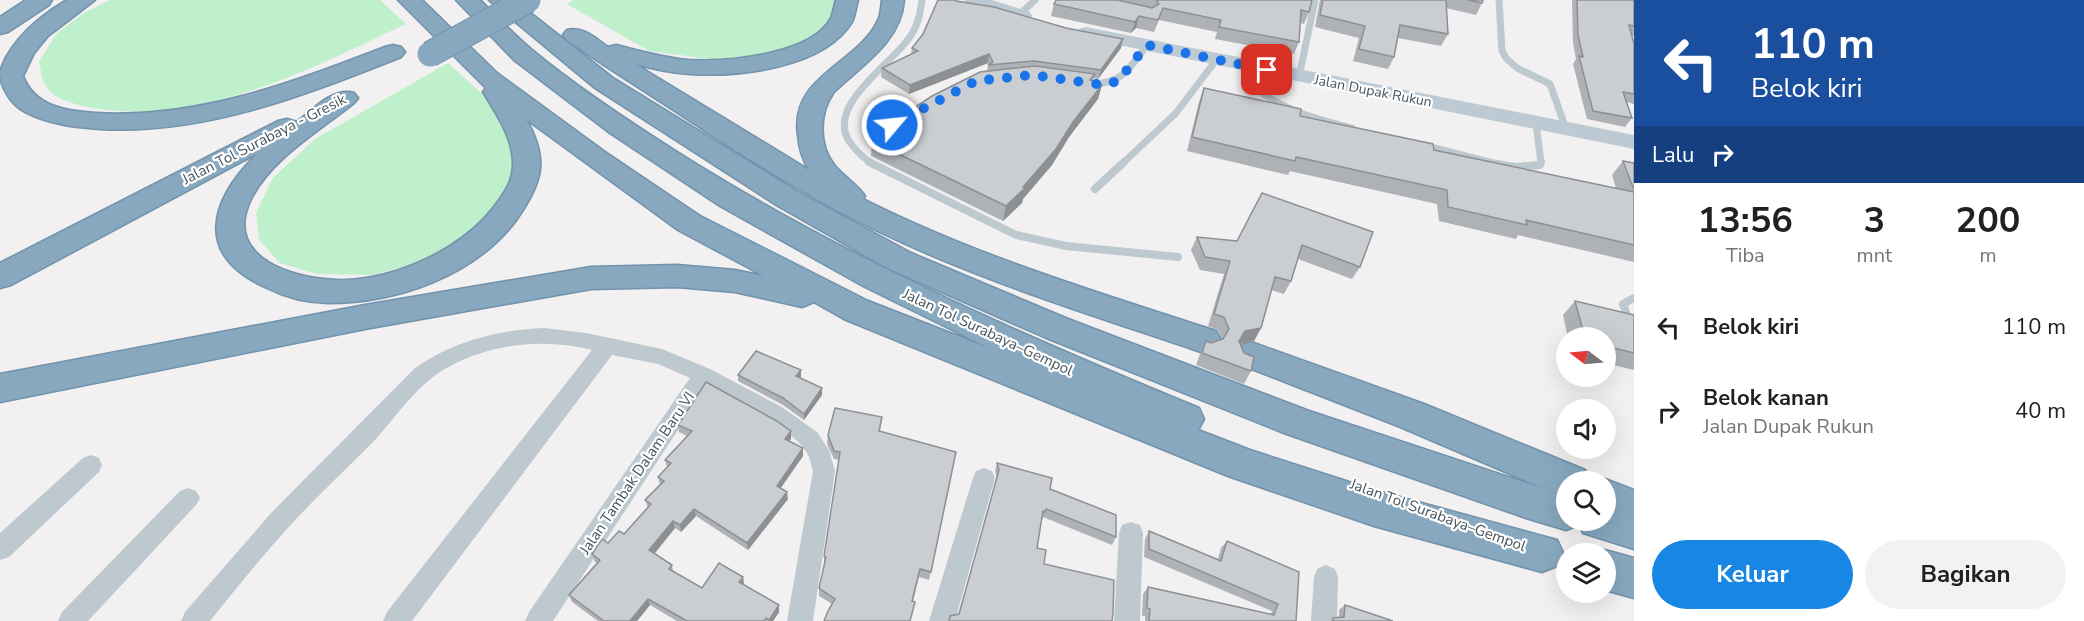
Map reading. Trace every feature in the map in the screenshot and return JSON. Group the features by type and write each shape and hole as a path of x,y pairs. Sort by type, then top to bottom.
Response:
{"highway":[{"path":"0,27 41,0"},
{"path":"84,0 47,25 26,45 11,76 19,95 42,110 70,119 105,123 146,122 191,117 309,85 410,50"},
{"name":"Jalan Tol Surabaya–Gempol","path":"467,0 523,55 619,127 730,199 876,279 1027,352 1250,446 1554,556"},
{"name":"Jalan Tol Surabaya - Gresik","path":"0,277 345,98 410,50 490,0"},
{"name":"Jalan Tol Surabaya–Gempol","path":"500,0 604,83 788,199 900,261 1056,328 1297,422 1556,509"},
{"path":"528,0 586,43 728,135 871,216 946,250 1204,340"},
{"name":"Jalan Tol Surabaya - Gresik","path":"0,256 410,50 528,0"},
{"path":"586,43 647,60 688,67 753,65 789,56 823,39 837,26 847,10 847,0"},
{"path":"871,216 823,171 813,150 809,116 819,98 832,82 884,31 893,14 893,0"},
{"path":"409,2 488,78 689,224 856,310 1242,465 1374,508 1554,556"},
{"path":"345,98 255,172 235,201 228,229 235,248 246,262 274,281 298,289 326,292 374,288 405,280 461,254 499,224 522,187 527,167 523,136 488,78"},
{"path":"0,388 365,317 591,278 677,276 735,281 795,293 856,310"},
{"path":"1251,355 1411,415 1556,476"},
{"path":"1616,501 1634,508"},
{"path":"1616,526 1634,531"},
{"path":"1616,573 1634,578"}],"main road":[{"path":"976,1 1042,22"},
{"name":"Jalan Dupak Rukun","path":"1065,28 1299,77 1634,142"}],"street":[{"path":"194,621 280,520 360,440 402,394 441,361 487,343 550,334 662,357 703,375"},
{"path":"396,621 570,391 607,346"},
{"name":"Jalan Tambak Dalam Baru VI","path":"538,621 703,375 794,426 809,438 818,450 824,471 801,621"},
{"path":"0,549 91,465"},
{"path":"942,621 984,478"},
{"path":"70,621 188,498"},
{"path":"1127,621 1131,533"},
{"path":"1324,621 1326,577"}],"lane":[{"path":"922,0 923,7 912,36 857,94 847,109 842,123 844,137 852,150 862,158 1016,235 1066,246 1178,257"},
{"path":"1019,15 1035,0"},
{"path":"1299,77 1314,0"},
{"path":"1499,0 1502,51 1505,58 1513,66 1550,84 1566,129"},
{"path":"1079,82 1103,85 1118,81 1147,45"},
{"path":"1095,189 1176,113 1217,59"},
{"path":"1251,67 1247,80 1262,95 1284,107 1363,130"},
{"path":"1417,144 1504,165 1532,168 1540,165 1542,160 1536,123"},
{"path":"1628,318 1623,304 1634,298"}],"green space":[{"path":"110,0 380,0 406,24 294,75 215,101 174,109 134,111 93,108 60,98 45,85 39,62 57,33 84,13"},
{"path":"573,0 841,0 826,29 796,45 761,55 717,60 649,51 567,4"},
{"path":"448,63 489,100 519,139 520,169 479,232 428,261 371,275 317,274 280,263 259,240 256,213 273,178 315,139"}],"building":[{"path":"938,0 956,0 994,7 1066,28 1123,39 1101,70 1034,61 988,65 993,62 989,54 910,85 882,68 918,51 912,48 923,34"},
{"path":"1056,0 1118,0 1152,8 1159,4 1156,0 1312,0 1309,12 1301,10 1299,42 1219,27 1221,20 1163,8 1158,20 1139,16 1135,22 1054,4"},
{"path":"1323,0 1446,0 1448,34 1400,25 1394,57 1359,49 1365,26 1320,15"},
{"path":"1577,0 1634,0 1634,26 1629,25 1634,44 1634,94 1623,92 1632,118 1593,111 1579,56 1583,57 1578,35"},
{"path":"1035,66 1095,74 1090,80 1102,85 1073,122 1056,149 1023,187 1025,188 1006,206 872,141 894,124 891,123 932,96 980,72"},
{"path":"1204,88 1301,109 1300,116 1433,144 1434,150 1634,192 1634,245 1526,220 1527,225 1448,207 1447,190 1296,157 1295,161 1192,137"},
{"path":"1623,161 1634,163 1634,190"},
{"path":"1262,193 1373,232 1360,267 1302,245 1291,281 1275,277 1261,328 1245,331 1239,341 1244,353 1254,357 1251,371 1202,353 1206,341 1211,343 1223,339 1229,329 1224,317 1214,314 1230,261 1205,257 1197,237 1237,241"},
{"path":"1575,301 1634,315 1634,353 1616,349 1616,327 1582,327"},
{"path":"756,351 801,370 796,376 822,388 804,414 783,398 738,375"},
{"path":"706,382 775,420 791,431 785,439 803,448 777,486 787,492 747,543 694,509 680,525 673,521 649,550 672,565 669,569 702,588 719,563 743,577 739,582 779,605 769,620 766,618 764,621 687,621 648,599 630,621 604,621 569,595 600,560 592,554 602,539 608,543 619,531 624,534 651,504 645,500 664,481 658,477 671,463 665,460 692,431 678,425"},
{"path":"835,408 882,417 879,431 956,452 931,572 920,569 912,601 915,602 910,621 824,621 835,599 819,588 826,557 824,556 840,452 834,451 828,435"},
{"path":"997,463 1052,478 1050,489 1116,515 1116,537 1046,509 1045,512 1043,511 1037,548 1046,550 1044,564 1114,580 1112,621 949,621 950,616 959,614 999,470"},
{"path":"1149,531 1221,561 1227,541 1299,572 1296,621 1149,621 1148,587 1274,615 1278,604 1149,549"},
{"path":"1345,605 1393,621 1333,621 1333,618 1344,617"}],"route":[{"path":"892,125 976,81 1032,75 1103,85 1112,84 1118,81 1147,45 1267,70"}]}
